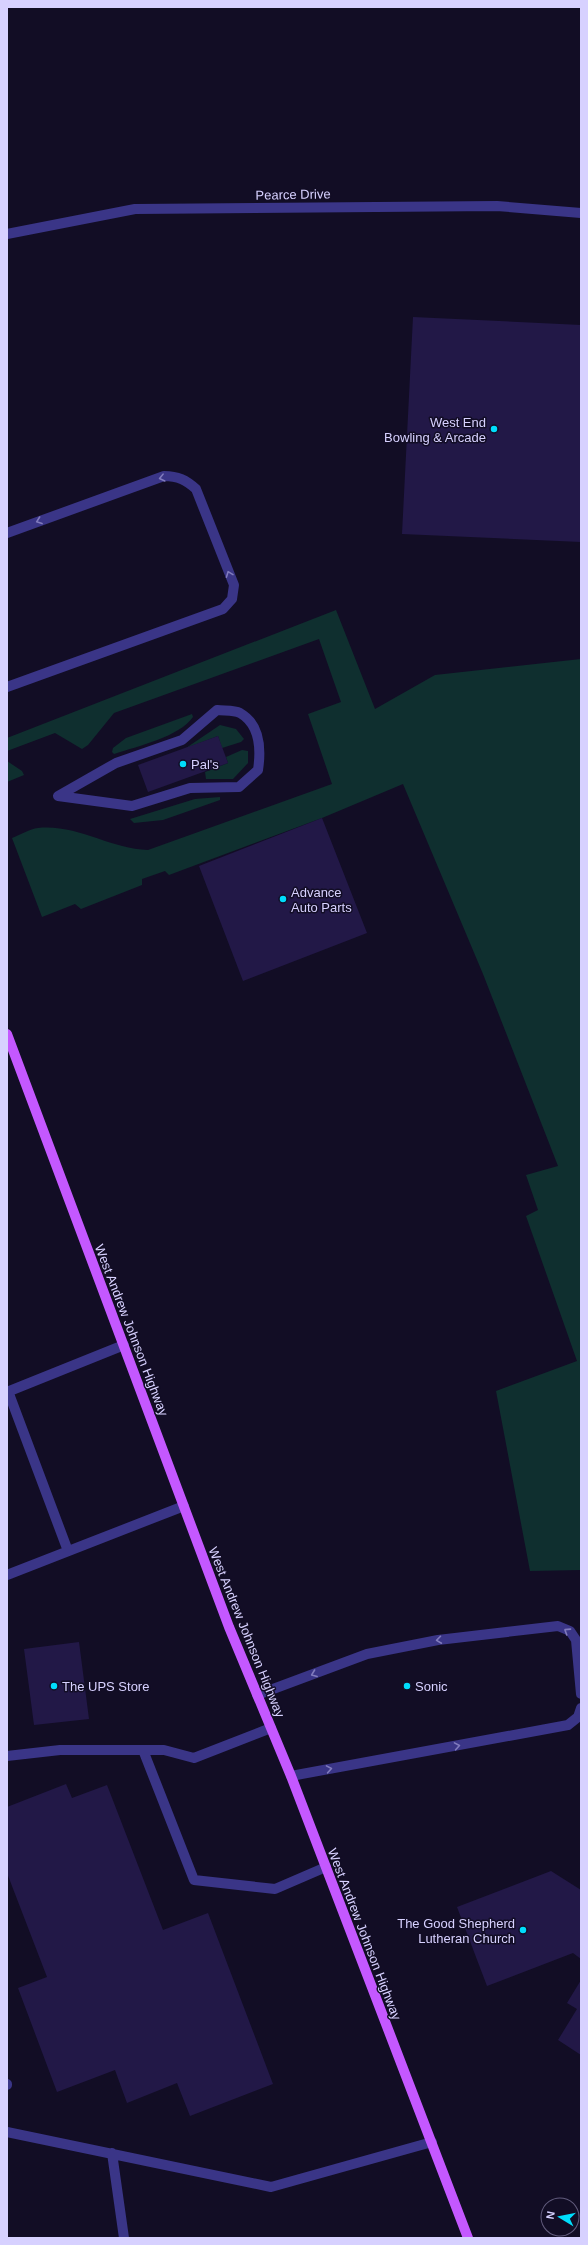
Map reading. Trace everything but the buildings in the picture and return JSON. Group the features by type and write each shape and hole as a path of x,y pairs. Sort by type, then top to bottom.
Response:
{"main road":[{"name":"West Andrew Johnson Highway","path":"7,1034 184,1506 257,1695 291,1776 468,2238"}],"street":[{"name":"Pearce Drive","path":"7,234 136,209 497,206 581,214"},
{"path":"7,533 164,476 176,476 188,482 196,489 234,585 232,599 223,609 7,687"},
{"path":"217,710 239,713 254,728 261,748 258,770 238,787 190,788 132,806 58,796 116,762 182,740 217,710"},
{"path":"68,1551 8,1392 124,1345"},
{"path":"7,1575 184,1506"},
{"path":"257,1695 367,1654 438,1640 558,1626 570,1632 576,1640 581,1694"},
{"path":"291,1776 568,1725 578,1717 581,1708"},
{"path":"7,1756 60,1750 164,1750 194,1758 271,1728"},
{"path":"143,1750 194,1880 275,1889 326,1867"},
{"path":"7,2132 271,2187 432,2142"},
{"path":"112,2153 124,2238"}],"green space":[{"path":"336,610 375,709 435,675 581,659 581,1570 530,1571 496,1391 577,1361 526,1216 538,1210 526,1175 558,1166 483,974 403,784 322,818 169,875 165,871 142,879 142,885 81,909 75,904 42,917 12,838 38,828 52,828 80,833 120,846 148,850 332,784 308,714 341,702 319,639 114,713 88,745 82,749 55,733 7,751 7,738"},
{"path":"192,714 193,717 187,724 168,735 114,754 112,752 113,748 126,738"},
{"path":"220,725 236,729 244,739 241,742 222,748 218,736 186,748"},
{"path":"242,750 248,751 248,763 233,779 206,779 205,772 228,763 226,757"},
{"path":"7,761 22,771 24,775 7,782"},
{"path":"220,797 220,800 163,820 134,823 130,819 195,799"}],"place":[{"name":"West End Bowling & Arcade","path":"494,429"},
{"name":"Pal's","path":"183,764"},
{"name":"Advance Auto Parts","path":"283,899"},
{"name":"The UPS Store","path":"54,1686"},
{"name":"Sonic","path":"407,1686"},
{"name":"The Good Shepherd Lutheran Church","path":"523,1930"}]}
